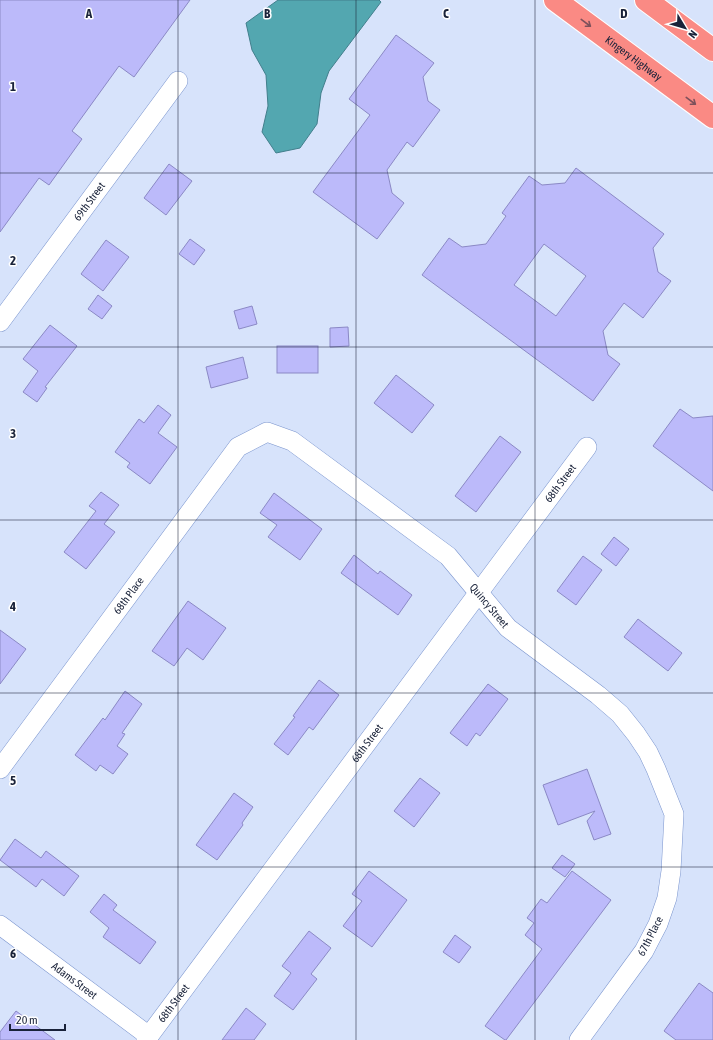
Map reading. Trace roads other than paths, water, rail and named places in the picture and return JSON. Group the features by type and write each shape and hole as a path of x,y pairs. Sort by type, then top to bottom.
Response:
{"highway":[{"name":"Kingery Highway","path":"555,0 713,117"},
{"path":"646,0 713,50"}],"street":[{"name":"69th Street","path":"0,322 178,81"},
{"name":"Quincy Street","path":"267,432 292,441 448,556 508,628 598,695 620,714 648,752 674,814"},
{"name":"68th Place","path":"0,769 238,447 267,432"},
{"name":"68th Street","path":"148,1038 586,447"},
{"name":"67th Place","path":"579,1040 644,951 658,924 666,898 671,871 674,814"},
{"name":"Adams Street","path":"0,925 148,1038"}]}
